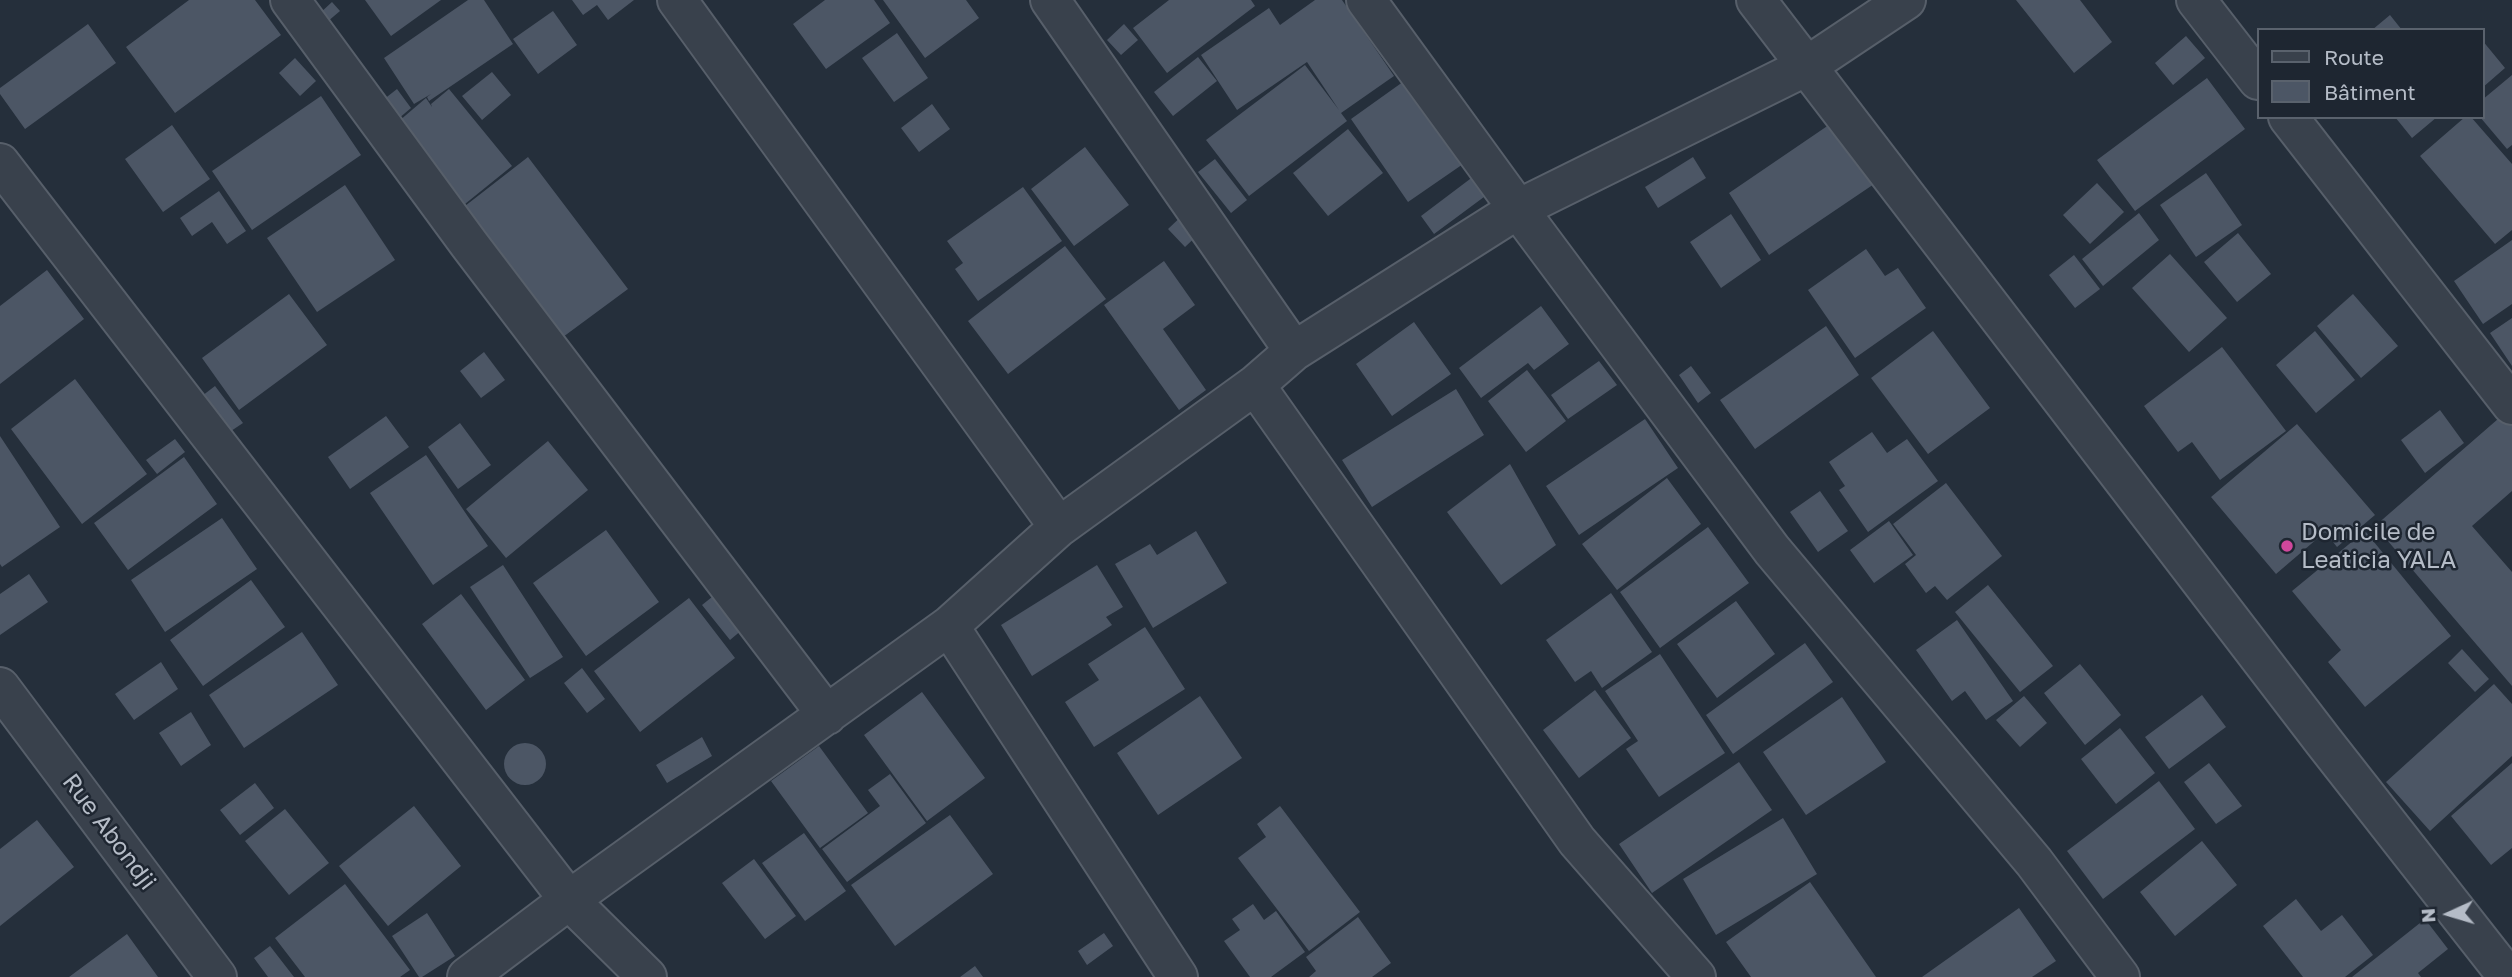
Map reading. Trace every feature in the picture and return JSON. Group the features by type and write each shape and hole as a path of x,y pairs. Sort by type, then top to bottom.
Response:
{"street":[{"path":"290,0 477,255 827,715"},
{"path":"677,0 1059,527"},
{"path":"1050,0 1294,351"},
{"path":"1366,0 1772,550 2034,862 2120,977"},
{"path":"1756,0 2324,742 2508,977"},
{"path":"467,977 569,900 949,626 1059,527 1255,385 1294,351 1518,209 1807,66 1906,0"},
{"path":"2196,0 2256,77"},
{"path":"2289,119 2512,405"},
{"path":"0,163 569,900 647,977"},
{"path":"1255,385 1577,841 1696,977"},
{"path":"949,626 1178,977"},
{"name":"Rue Abondji","path":"0,687 217,977"}],"building":[{"path":"189,0 255,0 281,35 175,113 126,47"},
{"path":"365,0 441,0 391,36"},
{"path":"468,0 484,0 513,44 429,101 427,97 431,94 414,104 384,58"},
{"path":"572,0 634,0 608,20 597,5 583,15"},
{"path":"825,0 874,0 890,23 826,69 793,24"},
{"path":"883,0 966,0 979,18 925,58"},
{"path":"1169,0 1251,0 1255,6 1167,73 1133,28"},
{"path":"1315,0 1342,0 1394,76 1341,113 1347,121 1249,196 1206,140 1305,65 1339,110 1307,62 1237,110 1201,55 1269,8 1280,25"},
{"path":"2016,0 2080,0 2112,42 2074,73"},
{"path":"332,2 340,11 327,22 319,14"},
{"path":"553,11 577,45 538,74 513,39"},
{"path":"2390,15 2400,28 2374,28"},
{"path":"88,24 116,63 25,129 0,94 0,88"},
{"path":"1124,24 1138,40 1121,55 1107,40"},
{"path":"897,33 928,78 894,102 862,58"},
{"path":"2186,36 2205,58 2173,85 2155,63"},
{"path":"2484,42 2505,68 2484,86"},
{"path":"1198,57 1217,81 1173,116 1154,92"},
{"path":"295,58 316,81 300,96 279,73"},
{"path":"492,72 511,95 482,120 462,96"},
{"path":"2512,75 2512,145 2507,149 2482,119 2484,119 2484,98"},
{"path":"2207,78 2245,129 2135,211 2097,160"},
{"path":"1407,79 1466,162 1408,202 1351,119"},
{"path":"397,89 411,108 398,119 383,100"},
{"path":"449,89 512,166 465,204 399,121 426,98 432,107 431,104"},
{"path":"321,96 361,155 252,230 212,171"},
{"path":"932,104 950,129 919,152 901,128"},
{"path":"1842,116 1883,178 1769,255 1729,193"},
{"path":"2397,119 2435,119 2412,138"},
{"path":"2463,119 2473,119 2512,164 2512,230 2495,244 2420,156"},
{"path":"172,125 210,179 163,212 125,159"},
{"path":"1348,129 1383,173 1328,216 1293,173"},
{"path":"1085,147 1129,205 1074,246 1031,189"},
{"path":"528,157 628,289 563,337 465,206"},
{"path":"1693,157 1706,178 1658,208 1645,187"},
{"path":"1215,159 1247,200 1231,213 1198,172"},
{"path":"2206,173 2242,225 2196,257 2160,205"},
{"path":"1474,176 1488,194 1434,234 1421,216"},
{"path":"2097,183 2124,212 2090,244 2063,215"},
{"path":"345,185 395,260 317,312 267,238"},
{"path":"1023,187 1062,241 978,301 955,269 963,263 947,241"},
{"path":"219,191 246,231 227,244 212,222 192,236 180,218"},
{"path":"1187,211 1204,229 1185,247 1168,229"},
{"path":"2139,213 2159,240 2103,286 2082,259"},
{"path":"1731,214 1761,260 1721,288 1690,242"},
{"path":"2238,233 2271,274 2237,302 2204,262"},
{"path":"2512,240 2512,304 2483,324 2454,281"},
{"path":"1065,246 1106,299 1008,374 968,321"},
{"path":"1866,249 1885,276 1898,268 1926,308 1855,358 1808,290"},
{"path":"2170,254 2227,318 2189,352 2132,288"},
{"path":"2074,255 2100,289 2075,308 2049,275"},
{"path":"1164,261 1195,305 1163,329 1206,390 1179,410 1104,305"},
{"path":"47,270 84,319 0,384 0,306"},
{"path":"289,294 327,345 239,410 202,358"},
{"path":"2353,294 2398,346 2361,378 2317,326"},
{"path":"1541,306 1569,344 1534,370 1528,363 1481,398 1459,368"},
{"path":"2512,318 2512,366 2490,333"},
{"path":"1414,322 1451,374 1392,416 1356,364"},
{"path":"1826,326 1859,375 1755,449 1720,400"},
{"path":"1933,331 1990,408 1928,454 1871,378"},
{"path":"2315,331 2355,380 2316,413 2276,365"},
{"path":"2222,347 2286,431 2220,480 2192,442 2178,452 2144,406"},
{"path":"484,352 505,380 481,398 460,371"},
{"path":"1599,361 1617,385 1568,419 1551,395"},
{"path":"1691,366 1711,393 1698,403 1679,375"},
{"path":"1527,370 1566,421 1526,452 1488,401"},
{"path":"75,379 147,474 82,524 11,429"},
{"path":"215,386 243,423 225,435 198,399"},
{"path":"1456,389 1484,435 1372,507 1342,460"},
{"path":"2440,410 2464,443 2425,473 2401,440"},
{"path":"2506,412 2512,419 2512,491 2472,526 2512,572 2512,686 2375,526"},
{"path":"386,416 409,447 350,489 328,457"},
{"path":"1645,419 1678,468 1579,535 1546,486"},
{"path":"460,423 491,465 458,489 428,447"},
{"path":"2297,424 2375,515 2337,547 2325,532 2276,574 2211,497"},
{"path":"1872,432 1887,453 1907,439 1938,481 1868,532 1839,490 1845,486 1829,462"},
{"path":"0,436 60,527 2,567 0,564"},
{"path":"175,439 185,452 157,474 146,460"},
{"path":"548,441 588,490 506,558 466,509"},
{"path":"426,455 488,546 433,585 370,493"},
{"path":"184,457 217,504 128,570 94,523"},
{"path":"1510,464 1556,545 1501,585 1447,512"},
{"path":"1667,478 1701,524 1617,590 1582,544"},
{"path":"1946,483 2002,556 1947,600 1935,586 1926,593 1905,564 1916,555 1893,524"},
{"path":"1820,491 1848,531 1818,552 1790,512"},
{"path":"222,518 257,569 165,632 131,580"},
{"path":"1889,521 1913,555 1874,583 1850,550"},
{"path":"1708,527 1749,583 1660,648 1620,592"},
{"path":"606,530 659,602 586,656 533,583"},
{"path":"1196,531 1227,583 1153,628 1115,564 1150,544 1157,555"},
{"path":"2365,531 2451,636 2365,707 2328,662 2341,650 2292,591"},
{"path":"503,565 563,657 530,678 470,587"},
{"path":"1097,565 1123,607 1106,617 1112,625 1032,676 1001,625"},
{"path":"29,574 48,602 0,635 0,594"},
{"path":"251,580 285,627 203,686 170,640"},
{"path":"1988,585 2053,666 2020,692 1955,612"},
{"path":"722,589 749,624 730,640 702,605"},
{"path":"1611,593 1652,652 1602,688 1591,671 1575,682 1546,640"},
{"path":"461,594 525,680 486,710 422,624"},
{"path":"689,598 735,658 640,732 594,671"},
{"path":"1736,601 1775,654 1717,698 1677,644"},
{"path":"1957,620 2013,701 1986,720 1965,691 1952,701 1916,650"},
{"path":"1145,627 1185,689 1094,747 1065,702 1099,680 1088,664"},
{"path":"302,632 338,685 244,748 209,695"},
{"path":"1805,643 1833,682 1733,754 1706,715"},
{"path":"2462,649 2489,679 2475,692 2448,663"},
{"path":"1660,654 1725,753 1659,797 1626,749 1638,741 1605,691"},
{"path":"161,662 178,689 134,720 115,694"},
{"path":"2080,664 2121,715 2085,745 2044,693"},
{"path":"582,668 605,699 587,713 564,683"},
{"path":"2494,684 2512,704 2512,756 2430,831 2386,782"},
{"path":"1595,690 1631,738 1579,778 1543,730"},
{"path":"922,692 985,778 927,821 864,735"},
{"path":"2202,695 2226,727 2169,769 2145,737"},
{"path":"1200,696 1242,758 1158,815 1117,753"},
{"path":"2024,696 2047,723 2020,747 1996,720"},
{"path":"1842,697 1886,762 1806,815 1763,752"},
{"path":"191,712 211,745 181,766 159,733"},
{"path":"2120,728 2155,773 2116,804 2081,759"},
{"path":"702,737 712,756 667,783 656,765"},
{"path":"525,743 540,749 546,764 540,779 525,785 510,779 504,764 510,749"},
{"path":"819,746 868,813 820,848 771,781"},
{"path":"1739,762 1772,810 1652,893 1619,844"},
{"path":"2209,763 2242,806 2216,824 2184,782"},
{"path":"2512,763 2512,848 2491,865 2451,816"},
{"path":"890,774 926,823 847,882 822,849 880,806 868,790"},
{"path":"2159,781 2195,829 2103,899 2067,851"},
{"path":"255,783 274,808 240,835 220,810"},
{"path":"414,806 461,866 388,926 339,866"},
{"path":"1280,806 1360,912 1309,951 1238,858 1266,837 1257,824"},
{"path":"285,809 329,863 289,895 245,841"},
{"path":"950,815 993,874 895,946 851,885"},
{"path":"1783,818 1817,874 1716,935 1683,879"},
{"path":"37,820 74,867 0,926 0,849"},
{"path":"804,833 846,891 805,921 762,863"},
{"path":"2202,841 2237,885 2175,936 2140,892"},
{"path":"754,859 796,916 765,939 722,883"},
{"path":"1810,882 1876,977 1751,977 1726,942"},
{"path":"345,884 410,970 400,977 305,977 275,938"},
{"path":"2296,899 2321,931 2342,915 2373,955 2345,977 2303,977 2263,926"},
{"path":"1253,904 1264,920 1276,911 1305,952 1271,977 1250,977 1224,941 1240,930 1232,919"},
{"path":"2019,908 2056,961 2032,977 1922,977"},
{"path":"427,913 455,956 419,977 392,936"},
{"path":"1358,917 1391,963 1372,977 1309,977 1316,971 1306,957"},
{"path":"2425,919 2448,949 2418,973 2421,977 2352,977"},
{"path":"1104,933 1113,946 1087,965 1078,951"},
{"path":"127,934 158,977 69,977"},
{"path":"270,946 294,977 268,977 254,958"},
{"path":"975,966 983,977 960,977"}],"place":[{"name":"Domicile de Leaticia YALA","path":"2287,546"}]}
